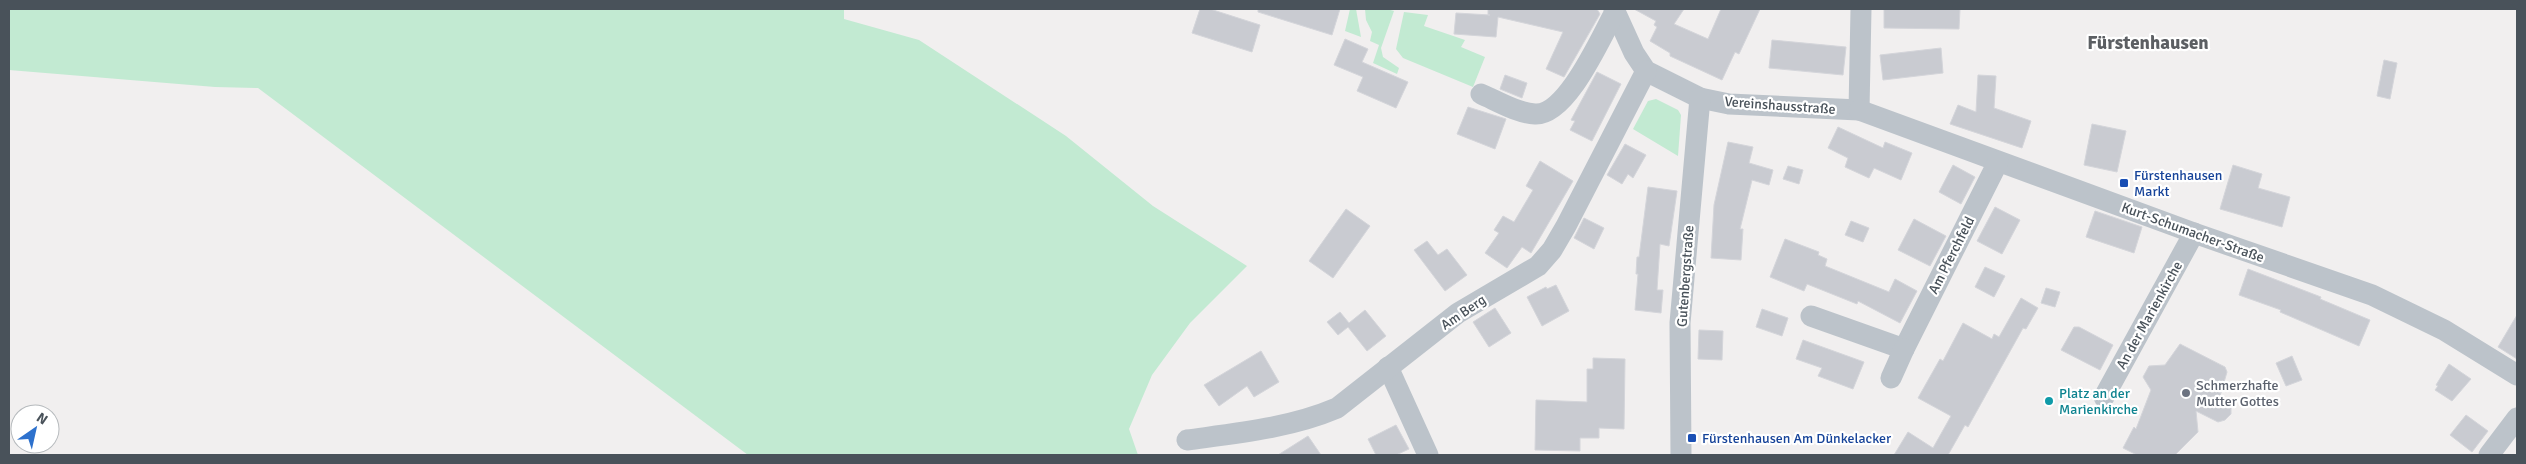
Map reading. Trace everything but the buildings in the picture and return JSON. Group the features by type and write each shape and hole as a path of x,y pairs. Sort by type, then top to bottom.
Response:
{"street":[{"path":"1859,110 1861,9"},
{"path":"1614,10 1634,53 1646,71"},
{"path":"1481,94 1526,113 1537,114 1553,108 1569,92 1614,10"},
{"name":"Vereinshausstraße","path":"1646,71 1700,98 1739,104 1859,110"},
{"name":"Am Berg","path":"1187,440 1258,430 1314,418 1337,408 1458,313 1538,266 1552,250 1646,71"},
{"name":"Gutenbergstraße","path":"1681,455 1680,323 1700,98"},
{"name":"Kurt-Schumacher-Straße","path":"1859,110 1998,162 2058,181 2194,233 2372,295 2444,330 2517,375"},
{"name":"Am Pferchfeld","path":"1890,378 1998,162"},
{"name":"An der Marienkirche","path":"2104,397 2194,233"},
{"path":"1811,316 1904,349"},
{"path":"1388,367 1428,455"},
{"path":"2489,455 2517,418"}],"green space":[{"path":"9,9 844,9 844,19 919,40 1066,136 1153,206 1247,266 1190,323 1152,375 1129,429 1138,455 748,455 258,88 215,87 9,70"},
{"path":"1350,9 1356,9 1361,37 1345,31"},
{"path":"1365,9 1387,9 1394,11 1381,48 1383,57 1399,68 1397,74 1373,63 1379,45 1370,41 1372,32 1366,20"},
{"path":"1404,12 1428,15 1424,26 1465,40 1461,47 1485,57 1473,87 1403,58 1396,49"},
{"path":"1656,99 1678,110 1681,115 1678,156 1633,129 1648,101"}],"place":[{"name":"Fürstenhausen Markt","path":"2124,183"},
{"name":"Schmerzhafte Mutter Gottes","path":"2186,393"},
{"name":"Platz an der Marienkirche","path":"2049,401"},
{"name":"Fürstenhausen Am Dünkelacker","path":"1692,438"}],"district":[{"name":"Fürstenhausen","path":"2148,42"}]}
